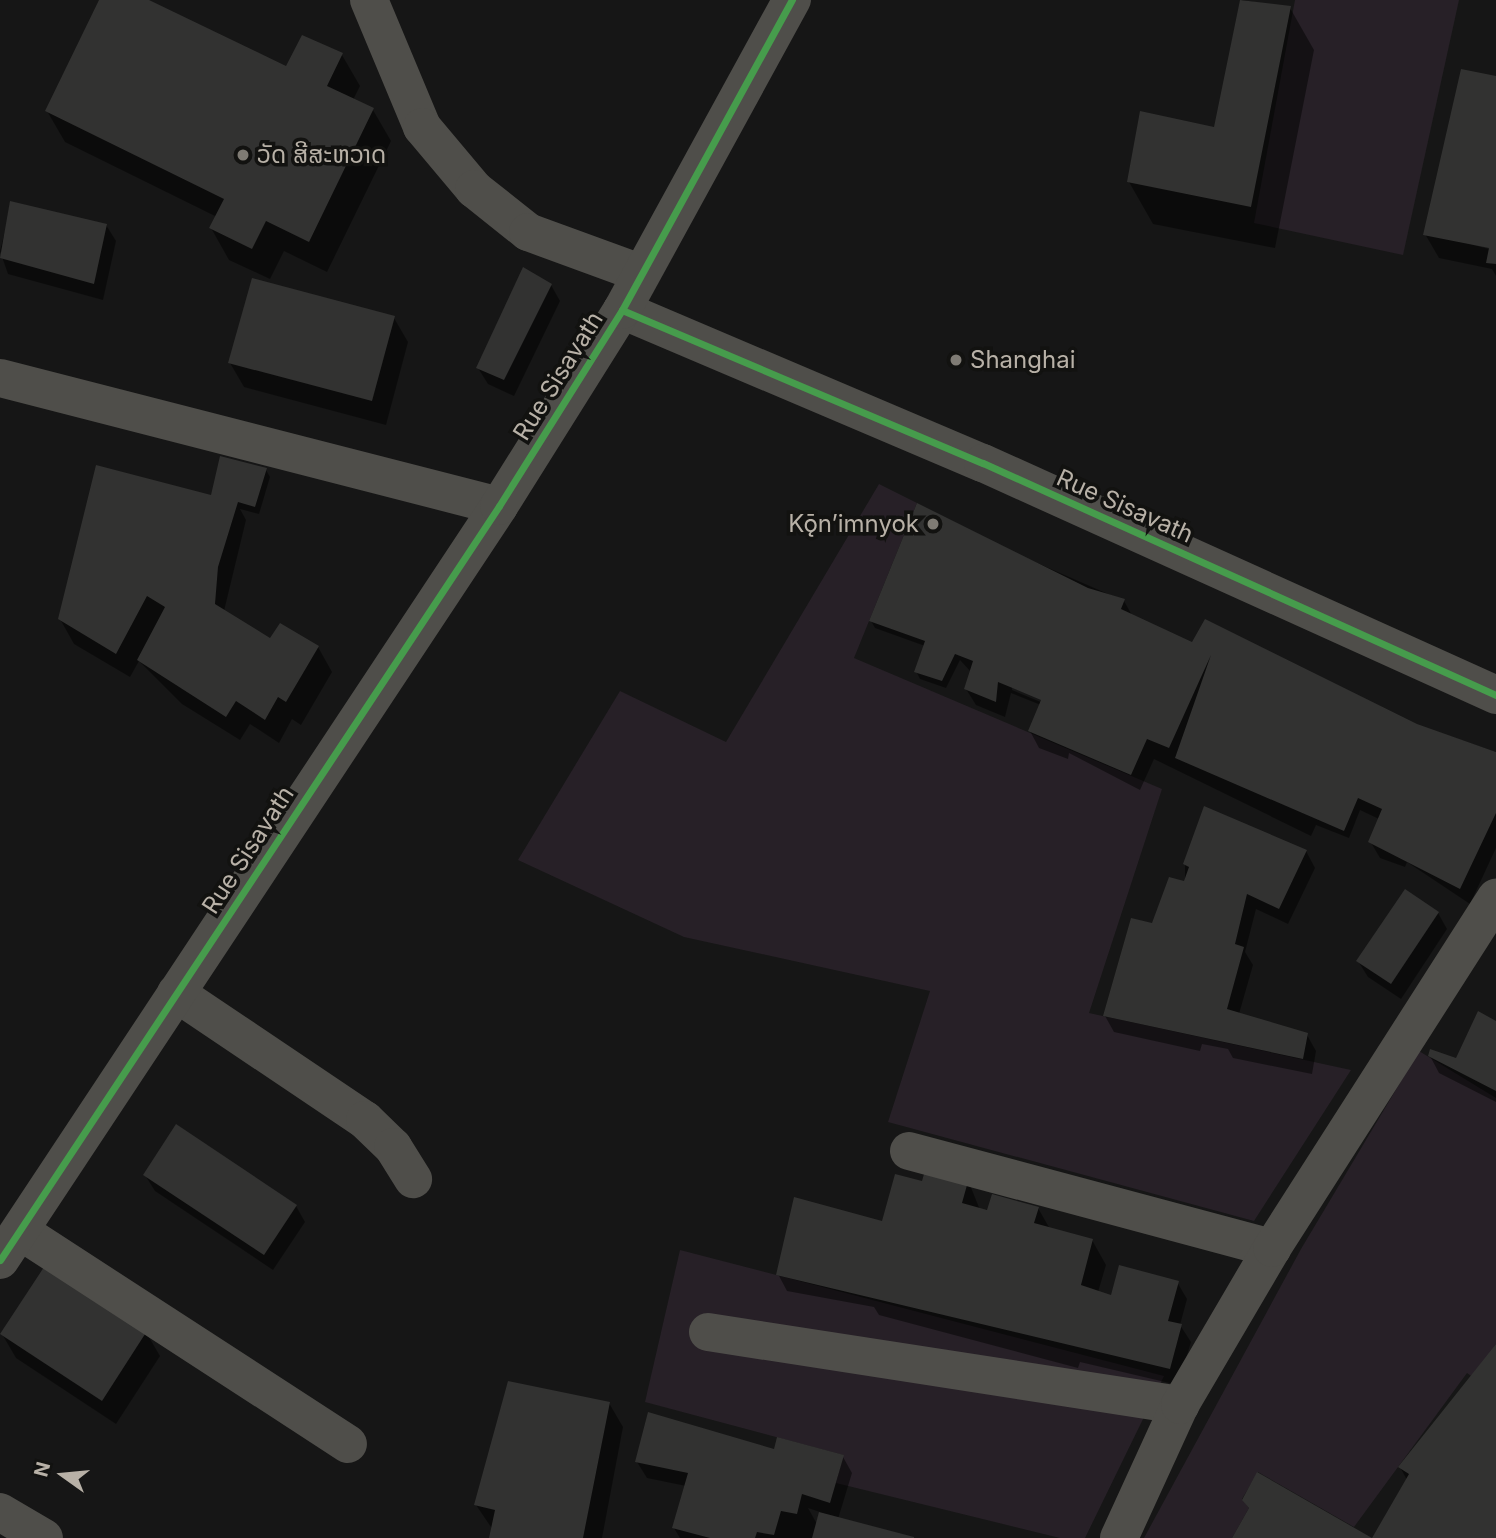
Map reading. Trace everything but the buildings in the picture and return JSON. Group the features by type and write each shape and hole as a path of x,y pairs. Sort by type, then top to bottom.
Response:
{"street":[{"path":"369,0 422,127 474,189 528,232 640,273"},
{"path":"622,310 792,0"},
{"name":"Rue Sisavath","path":"10,1245 499,506 622,310 983,463 1496,695"},
{"path":"0,378 499,506"},
{"path":"1119,1538 1180,1405 1272,1248 1496,898"},
{"path":"176,993 365,1120 394,1147 413,1179"},
{"path":"909,1151 1272,1248"},
{"path":"10,1245 348,1444"},
{"path":"708,1332 1180,1405"},
{"path":"0,1512 44,1538"}],"shaded area":[{"path":"1295,0 1459,0 1403,255 1254,223"},
{"path":"879,484 917,503 854,658 1162,789 1089,1013 1351,1070 1254,1221 888,1122 930,991 684,937 518,860 620,691 726,742"},
{"path":"1419,1051 1496,1098 1496,1344 1474,1378 1467,1373 1354,1527 1258,1472 1242,1499 1249,1508 1232,1538 1144,1538 1301,1249"},
{"path":"680,1250 1164,1376 1085,1538 1060,1538 836,1483 843,1455 645,1402"}],"cycle path":[{"path":"0,1260 499,506 622,310 792,0"},
{"path":"622,310 983,463 1496,695"}],"place":[{"name":"ວັດ ສີສະຫວາດ","path":"243,155"},
{"name":"Shanghai","path":"956,360"},
{"name":"Kǭn’imnyok","path":"933,524"}]}
